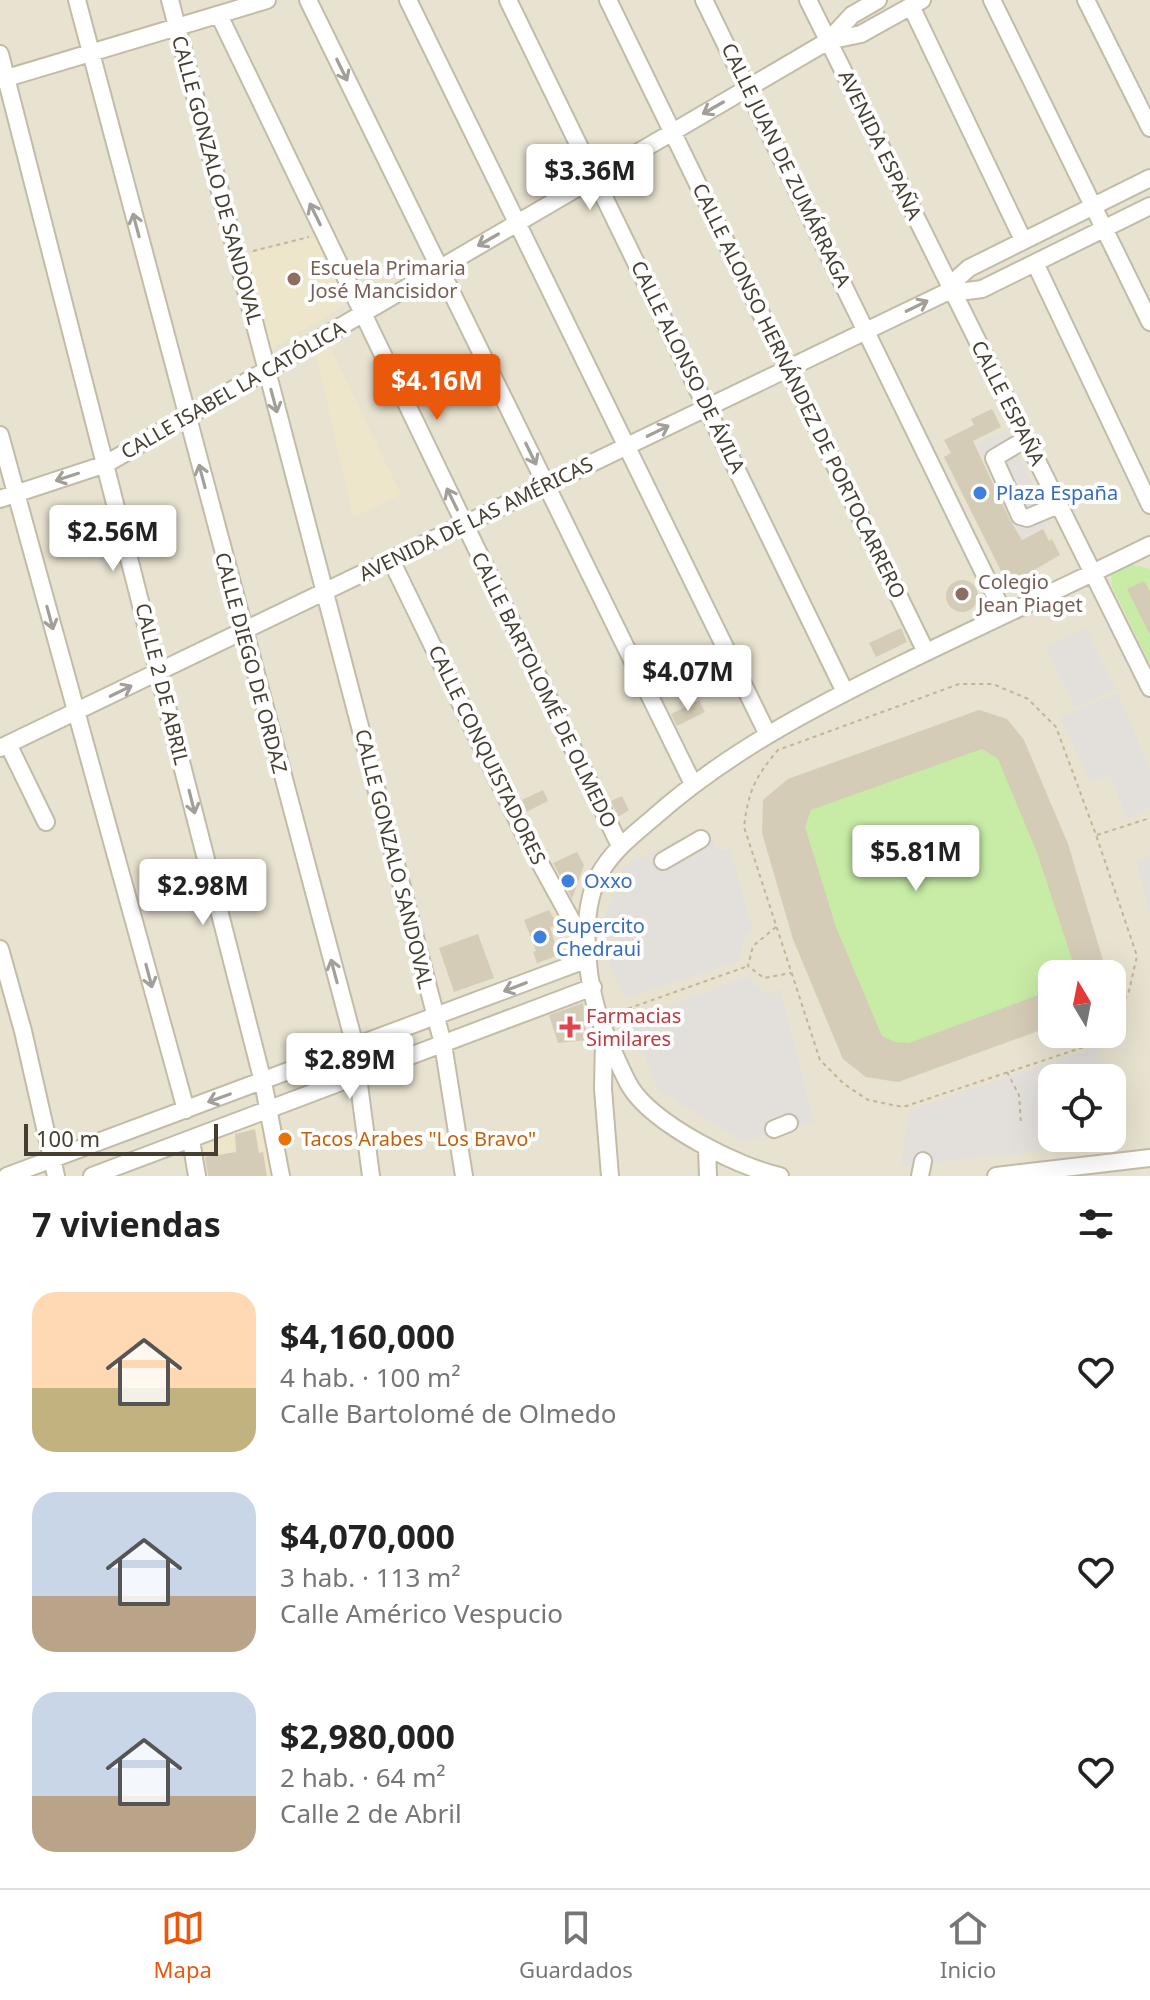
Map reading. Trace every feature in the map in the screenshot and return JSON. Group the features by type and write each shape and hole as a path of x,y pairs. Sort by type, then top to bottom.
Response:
{"street":[{"name":"CALLE DIEGO DE ORDAZ","path":"77,0 242,631 355,1046"},
{"name":"CALLE GONZALO DE SANDOVAL","path":"170,0 325,591"},
{"path":"3,79 267,0"},
{"path":"308,0 693,784"},
{"path":"408,0 768,735"},
{"name":"CALLE ALONSO DE ÁVILA","path":"508,0 845,692"},
{"name":"CALLE ALONSO HERNÁNDEZ DE PORTOCARRERO","path":"608,0 926,652"},
{"name":"CALLE JUAN DE ZUMÁRRAGA","path":"704,0 1004,614"},
{"name":"AVENIDA ESPAÑA","path":"808,0 951,290"},
{"name":"CALLE ISABEL LA CATÓLICA","path":"8,496 106,464 828,41 852,15 878,0"},
{"path":"992,0 1150,322"},
{"path":"1086,0 1150,128"},
{"path":"916,3 1023,240"},
{"name":"CALLE ISABEL LA CATÓLICA","path":"828,41 861,34 916,3"},
{"name":"CALLE BARTOLOMÉ DE OLMEDO","path":"219,15 620,846"},
{"name":"CALLE 2 DE ABRIL","path":"0,54 3,79 106,464 270,1109 281,1176"},
{"name":"AVENIDA DE LAS AMÉRICAS","path":"951,290 969,268 1150,178"},
{"name":"AVENIDA DE LAS AMÉRICAS","path":"4,746 951,290 982,289 1150,206"},
{"path":"1035,263 1150,505"},
{"name":"CALLE ESPAÑA","path":"951,290 1150,688"},
{"path":"0,435 8,496 77,713 186,1110"},
{"path":"1026,439 994,458 1020,516 1027,518 1058,505"},
{"path":"780,1176 763,1173 707,1148 666,1122 632,1090 603,1026 587,953 589,898 600,873 620,846 693,784 768,735 845,692 1150,545"},
{"name":"CALLE CONQUISTADORES","path":"391,560 524,834 587,953"},
{"name":"CALLE GONZALO SANDOVAL","path":"325,591 443,1044 464,1176"},
{"path":"4,746 46,822"},
{"path":"663,861 701,839"},
{"path":"0,949 23,1031 54,1168"},
{"path":"7,1176 54,1168 186,1110 436,1018 587,953"},
{"path":"92,1176 593,987"},
{"path":"603,1026 603,1089 610,1176"},
{"path":"358,1077 371,1176"},
{"path":"191,1140 197,1176"},
{"path":"707,1148 708,1176"},
{"path":"996,1176 1046,1173 1150,1158"}],"path":[{"path":"237,256 324,233"},
{"path":"1081,1048 903,1107 868,1100 844,1084 820,1060 744,827 747,798 759,772 778,750 959,684 993,684 1028,699 1056,727 1137,956 1126,997"},
{"path":"1096,835 1150,818"},
{"path":"748,966 753,946 777,927"},
{"path":"748,966 764,978 792,973"},
{"path":"603,1026 748,966"},
{"path":"1007,1072 1019,1095 1021,1124"}],"shaded area":[{"path":"0,0 1150,0 1150,1176 0,1176"},
{"name":"Escuela Primaria José Mancisidor","path":"319,236 348,303 270,350 244,255"},
{"path":"329,345 401,495 353,517 316,353"},
{"path":"1007,430 1051,523 1022,538 977,444"},
{"path":"1086,628 1116,689 1075,708 1045,648"},
{"path":"1118,693 1150,771 1150,808 1127,818 1109,774 1090,782 1060,717"},
{"path":"677,840 713,840 717,850 730,850 753,930 743,940 739,961 624,998 609,962 603,923 623,866"},
{"path":"1150,855 1150,916 1136,860"},
{"path":"748,976 762,991 769,993 780,989 814,1122 742,1141 657,1089 632,1020"},
{"path":"1097,1048 1102,1064 1046,1064"},
{"path":"1038,1067 1038,1150 901,1166 909,1110"},
{"path":"261,1119 271,1176 204,1176 198,1142"}],"green space":[{"path":"1130,564 1150,569 1150,664 1112,587 1111,573"},
{"path":"979,710 1007,719 1024,740 1099,960 1038,960 1038,1031 898,1082 866,1077 843,1059 793,939 763,833 763,800 788,779"}],"building":[{"name":"Plaza España","path":"992,409 1001,427 973,441 1022,540 1043,529 1060,555 1008,585 944,457 951,453 944,440 974,425 971,419"},
{"name":"Colegio Jean Piaget","path":"962,580 973,585 978,596 973,607 962,612 951,607 946,596 951,585"},
{"path":"1144,581 1150,592 1150,635 1127,589"},
{"path":"901,628 907,642 876,657 869,643"},
{"path":"699,700 705,712 677,726 671,714"},
{"path":"979,710 1007,719 1024,740 1068,844 1103,960 1072,960 1037,853 998,759 982,749 811,810 805,827 836,927 882,1036 895,1042 909,1043 1038,995 1038,1031 898,1082 866,1077 843,1059 793,939 762,833 763,800 788,779"},
{"path":"543,790 548,801 526,812 520,801"},
{"path":"622,796 629,810 618,817 611,801"},
{"name":"Oxxo","path":"577,852 584,865 572,899 553,863"},
{"name":"Supercito Chedraui","path":"549,910 558,925 550,927 557,950 554,957 537,963 533,952 536,951 524,920"},
{"path":"478,934 494,978 454,992 439,948"},
{"name":"Farmacias Similares","path":"583,1003 587,1040 558,1043 549,1015"},
{"path":"255,1129 267,1176 208,1176 205,1157 236,1152 235,1134"}],"place":[{"name":"Escuela Primaria José Mancisidor","path":"294,279"},
{"name":"Plaza España","path":"980,493"},
{"name":"Colegio Jean Piaget","path":"962,594"},
{"name":"Oxxo","path":"568,881"},
{"name":"Supercito Chedraui","path":"540,937"},
{"name":"Farmacias Similares","path":"570,1027"},
{"name":"Tacos Arabes \"Los Bravo\"","path":"285,1139"}]}
